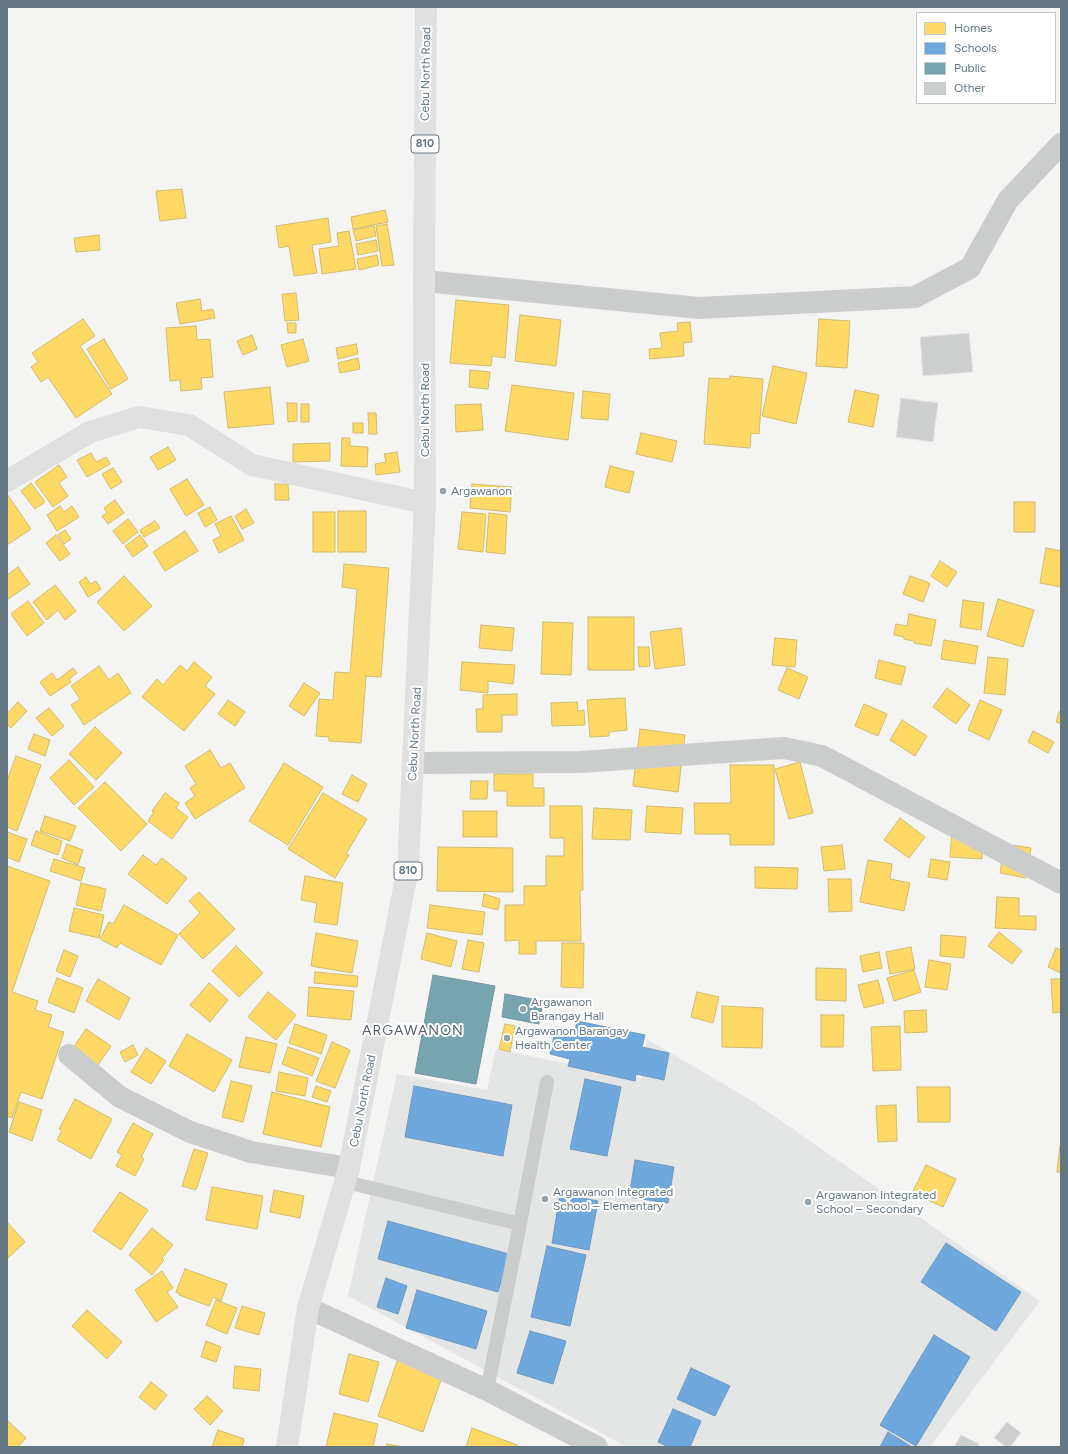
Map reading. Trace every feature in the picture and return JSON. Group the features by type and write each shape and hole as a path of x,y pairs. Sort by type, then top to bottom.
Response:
{"main road":[{"name":"Cebu North Road","path":"287,1447 308,1308 348,1175 408,868 425,503 424,282 426,7"},
{"path":"7,481 90,432 139,417 188,425 252,465 425,503"}],"street":[{"path":"424,282 699,308 915,297 970,268 1008,200 1061,144"},
{"path":"413,763 580,762 784,748 822,756 1061,883"},
{"path":"69,1055 120,1097 190,1132 251,1152 348,1175"},
{"path":"308,1308 487,1390 597,1447"}],"lane":[{"path":"487,1390 547,1082"},
{"path":"348,1175 520,1224"}],"shaded area":[{"path":"647,1039 754,1102 1040,1301 930,1447 627,1447 348,1296 397,1074 487,1090 496,1049 641,1079"}],"building: Homes":[{"path":"182,189 186,218 160,221 156,191"},
{"path":"385,210 388,222 353,229 351,217"},
{"path":"328,218 331,242 312,245 317,273 294,276 289,246 279,248 276,226"},
{"path":"387,224 394,265 382,266 376,226"},
{"path":"374,226 376,236 356,241 353,230"},
{"path":"349,231 356,269 322,274 319,249 339,246 337,233"},
{"path":"99,235 100,250 76,252 74,238"},
{"path":"376,240 378,251 358,255 356,244"},
{"path":"377,255 379,265 359,270 357,259"},
{"path":"296,293 299,320 285,321 282,294"},
{"path":"200,299 202,311 213,309 215,318 180,324 176,303"},
{"path":"456,300 509,305 505,358 492,356 491,366 450,363"},
{"path":"520,315 561,320 556,366 515,361"},
{"path":"83,319 95,336 80,346 112,394 76,418 48,377 41,382 31,367 38,362 32,353"},
{"path":"819,319 850,321 847,368 816,366"},
{"path":"690,322 692,342 683,343 684,356 650,359 649,349 662,348 660,333 678,331 677,323"},
{"path":"287,323 296,323 296,333 288,333"},
{"path":"196,326 197,340 210,339 213,377 201,378 202,389 181,391 180,380 170,381 166,328"},
{"path":"252,335 257,349 243,355 237,341"},
{"path":"104,339 128,379 111,389 87,349"},
{"path":"303,339 309,361 287,367 281,345"},
{"path":"356,344 358,354 338,359 336,348"},
{"path":"358,358 360,369 340,373 338,363"},
{"path":"773,366 807,373 796,424 762,416"},
{"path":"470,370 490,372 488,389 469,387"},
{"path":"730,376 763,379 759,434 751,433 750,448 704,444 709,378 730,379"},
{"path":"512,385 574,393 568,440 505,431"},
{"path":"270,387 274,424 228,428 224,392"},
{"path":"855,390 879,395 873,427 848,422"},
{"path":"583,391 610,394 608,420 581,418"},
{"path":"287,403 297,403 297,421 288,422"},
{"path":"301,404 309,404 309,422 301,422"},
{"path":"481,404 483,430 456,432 455,405"},
{"path":"368,413 376,413 377,434 369,434"},
{"path":"353,423 363,423 363,433 353,433"},
{"path":"641,433 677,441 672,462 636,454"},
{"path":"342,438 350,438 350,446 368,447 367,467 341,466"},
{"path":"330,443 330,461 293,462 293,444"},
{"path":"168,447 176,460 158,470 150,457"},
{"path":"397,452 400,472 376,475 375,464 386,462 384,454"},
{"path":"91,453 96,462 106,457 110,464 87,477 77,460"},
{"path":"59,465 67,477 59,483 68,496 53,507 35,482"},
{"path":"610,466 634,472 629,493 605,487"},
{"path":"113,468 122,482 111,489 102,474"},
{"path":"187,479 204,505 186,516 170,489"},
{"path":"31,483 45,502 35,509 21,491"},
{"path":"275,484 288,484 289,500 275,500"},
{"path":"472,484 512,487 510,512 470,508"},
{"path":"7,494 31,529 7,545"},
{"path":"115,500 124,513 108,524 102,516 107,513 104,508"},
{"path":"1014,502 1035,502 1035,532 1014,532"},
{"path":"60,506 64,512 72,506 79,517 57,531 47,515"},
{"path":"210,507 217,520 205,527 198,513"},
{"path":"246,509 254,523 242,529 235,516"},
{"path":"338,511 366,511 366,552 338,552"},
{"path":"313,512 335,512 335,552 313,552"},
{"path":"462,512 486,514 483,552 458,549"},
{"path":"489,513 507,515 505,554 486,552"},
{"path":"231,516 244,540 219,553 213,540 221,536 215,524"},
{"path":"128,519 138,532 123,544 113,531"},
{"path":"155,521 160,528 144,537 140,530"},
{"path":"65,530 71,539 64,544 58,535"},
{"path":"185,531 198,551 165,571 153,552"},
{"path":"56,535 70,554 60,561 46,543"},
{"path":"140,535 148,546 133,557 125,546"},
{"path":"1046,548 1061,551 1061,587 1040,583"},
{"path":"940,561 957,572 947,587 931,576"},
{"path":"344,564 389,568 381,677 366,676 361,743 329,741 329,737 316,736 319,699 333,700 335,672 350,673 357,589 342,587"},
{"path":"18,567 30,584 7,600 7,575"},
{"path":"124,576 152,606 124,631 97,602"},
{"path":"910,576 930,583 923,602 903,594"},
{"path":"86,577 90,584 96,581 101,589 88,597 79,582"},
{"path":"55,585 76,611 65,620 58,610 47,620 33,602"},
{"path":"998,599 1034,610 1023,647 987,636"},
{"path":"963,600 984,603 981,630 960,627"},
{"path":"28,601 44,623 27,636 11,614"},
{"path":"909,614 936,620 931,646 914,643 914,641 904,639 904,637 894,635 896,624 907,626"},
{"path":"588,617 634,617 634,670 588,670"},
{"path":"543,622 573,623 571,675 541,674"},
{"path":"481,625 514,628 512,651 479,648"},
{"path":"681,628 685,665 655,669 650,632"},
{"path":"775,638 797,640 795,667 772,665"},
{"path":"944,640 978,646 975,664 941,659"},
{"path":"638,647 649,647 650,666 639,667"},
{"path":"988,657 1008,659 1005,695 984,693"},
{"path":"879,660 906,667 901,685 875,678"},
{"path":"194,662 212,677 205,686 215,694 184,731 142,697 157,679 163,685 180,665 187,671"},
{"path":"462,662 515,665 513,684 488,681 488,693 460,690"},
{"path":"99,666 109,680 118,673 131,693 84,725 71,705 80,699 71,686"},
{"path":"73,668 77,673 69,679 71,682 50,696 40,682 52,673 57,680"},
{"path":"787,668 808,677 799,699 778,690"},
{"path":"304,683 320,693 304,716 289,706"},
{"path":"947,688 970,705 956,724 933,707"},
{"path":"517,694 517,715 502,715 502,732 477,732 476,709 483,709 483,695"},
{"path":"625,698 627,730 609,732 609,736 590,737 587,700"},
{"path":"228,700 245,712 235,726 218,714"},
{"path":"980,700 1002,710 989,740 968,730"},
{"path":"18,702 27,711 11,728 7,724 7,714"},
{"path":"577,702 578,711 584,710 585,725 552,726 551,703"},
{"path":"864,704 887,714 878,736 855,726"},
{"path":"49,708 64,726 52,736 36,718"},
{"path":"1059,712 1061,712 1061,724 1056,722"},
{"path":"902,720 927,736 915,756 890,740"},
{"path":"95,727 122,753 96,780 69,754"},
{"path":"640,729 685,735 678,792 633,786"},
{"path":"1033,731 1054,742 1048,753 1028,742"},
{"path":"34,734 50,740 45,756 28,749"},
{"path":"210,750 221,768 230,763 245,788 195,819 185,803 195,796 190,788 196,784 185,766"},
{"path":"16,756 41,765 17,831 7,827 7,781"},
{"path":"69,760 94,787 74,805 50,778"},
{"path":"800,762 813,813 789,819 775,769"},
{"path":"284,763 323,787 288,845 249,821"},
{"path":"730,765 774,765 774,845 730,845 730,834 695,834 694,803 731,803"},
{"path":"494,774 533,774 533,788 544,788 544,806 507,806 507,791 494,791"},
{"path":"352,775 367,784 358,802 342,794"},
{"path":"471,781 488,781 487,799 470,799"},
{"path":"105,782 147,824 121,851 78,808"},
{"path":"165,793 179,803 176,808 188,817 172,839 148,821 154,812 152,811"},
{"path":"323,793 367,819 346,854 349,855 335,878 288,849"},
{"path":"550,806 582,806 583,890 580,890 581,941 536,941 536,954 519,954 519,940 505,941 505,905 524,905 524,886 546,886 546,856 564,856 564,838 550,838"},
{"path":"647,806 683,808 681,834 645,832"},
{"path":"594,808 632,810 630,840 592,839"},
{"path":"463,811 497,811 497,837 463,837"},
{"path":"45,816 76,826 70,841 40,831"},
{"path":"900,818 925,837 909,858 884,840"},
{"path":"952,829 984,832 982,859 950,857"},
{"path":"36,831 62,841 58,855 31,845"},
{"path":"7,832 27,839 19,862 7,857"},
{"path":"67,844 83,850 78,865 62,858"},
{"path":"1005,844 1031,848 1026,878 1000,873"},
{"path":"842,845 845,869 824,871 821,847"},
{"path":"438,847 513,848 513,892 437,891"},
{"path":"143,855 156,865 162,858 187,878 167,904 128,874"},
{"path":"54,859 85,868 81,881 50,871"},
{"path":"931,859 950,862 947,880 928,877"},
{"path":"868,860 892,864 890,879 910,883 904,911 860,902"},
{"path":"7,866 50,881 12,992 38,1001 35,1010 52,1015 48,1027 64,1032 42,1099 21,1092 12,1118 7,1116"},
{"path":"755,867 798,868 797,889 755,888"},
{"path":"305,876 343,883 337,925 314,922 317,903 301,900"},
{"path":"828,879 851,879 852,911 829,912"},
{"path":"81,883 106,889 101,911 76,905"},
{"path":"199,892 235,929 203,959 179,934 200,913 189,901"},
{"path":"484,894 500,899 498,910 482,906"},
{"path":"997,897 1019,898 1019,916 1036,916 1036,930 995,928"},
{"path":"124,905 178,935 161,965 120,943 117,948 100,939 109,922 113,924"},
{"path":"430,905 485,912 482,935 427,928"},
{"path":"74,908 104,915 99,938 69,931"},
{"path":"999,932 1022,951 1012,964 988,946"},
{"path":"316,933 358,941 352,973 311,966"},
{"path":"427,933 457,941 451,967 421,959"},
{"path":"941,935 966,937 964,958 940,956"},
{"path":"468,940 484,943 479,972 462,969"},
{"path":"562,943 584,943 583,988 561,987"},
{"path":"236,946 263,973 239,997 212,971"},
{"path":"911,947 915,969 890,974 886,952"},
{"path":"1056,948 1061,950 1061,973 1048,967"},
{"path":"64,950 78,956 70,977 56,971"},
{"path":"879,952 882,968 863,972 860,956"},
{"path":"929,960 951,964 947,990 925,987"},
{"path":"816,968 846,969 846,1001 816,1000"},
{"path":"914,970 921,992 894,1001 887,978"},
{"path":"315,972 358,976 357,987 314,983"},
{"path":"57,978 83,988 74,1013 48,1002"},
{"path":"98,979 130,998 119,1020 86,1001"},
{"path":"1051,979 1061,979 1061,1012 1053,1013"},
{"path":"878,980 884,1003 864,1008 858,985"},
{"path":"209,983 228,1000 210,1022 190,1005"},
{"path":"309,987 354,991 351,1020 307,1016"},
{"path":"268,992 296,1015 276,1040 248,1017"},
{"path":"697,992 719,997 713,1023 691,1017"},
{"path":"722,1006 763,1008 762,1048 722,1047"},
{"path":"926,1010 927,1032 905,1033 904,1011"},
{"path":"821,1015 844,1015 843,1047 821,1047"},
{"path":"295,1024 327,1035 321,1054 289,1043"},
{"name":"Argawanon Barangay Health Center","path":"505,1024 515,1026 510,1052 499,1049"},
{"path":"900,1026 901,1070 873,1071 871,1027"},
{"path":"86,1029 111,1046 98,1065 73,1048"},
{"path":"187,1034 232,1060 214,1092 169,1066"},
{"path":"246,1037 277,1044 270,1073 239,1067"},
{"path":"332,1042 350,1050 335,1088 316,1081"},
{"path":"133,1045 138,1055 125,1062 120,1052"},
{"path":"288,1047 319,1058 312,1076 282,1064"},
{"path":"146,1048 166,1061 151,1084 131,1072"},
{"path":"279,1072 308,1078 305,1096 276,1091"},
{"path":"231,1081 252,1086 243,1122 222,1117"},
{"path":"316,1086 331,1091 327,1102 312,1097"},
{"path":"917,1087 950,1087 950,1122 918,1122"},
{"path":"272,1092 330,1107 321,1147 263,1134"},
{"path":"75,1099 112,1119 91,1159 57,1140 62,1130 59,1129"},
{"path":"19,1102 42,1110 32,1141 9,1132"},
{"path":"896,1105 897,1141 878,1142 876,1106"},
{"path":"133,1123 153,1134 141,1157 144,1159 135,1176 116,1166 122,1155 117,1152"},
{"path":"1060,1146 1061,1172 1057,1172"},
{"path":"194,1149 208,1153 196,1190 182,1186"},
{"path":"926,1165 956,1179 943,1207 912,1193"},
{"path":"212,1187 263,1196 257,1229 206,1220"},
{"path":"274,1190 304,1196 300,1218 270,1212"},
{"path":"120,1192 148,1210 121,1250 93,1231"},
{"path":"7,1222 25,1242 7,1259"},
{"path":"152,1228 173,1245 162,1258 164,1260 152,1275 129,1255"},
{"path":"185,1269 227,1284 221,1301 213,1297 209,1306 179,1295 180,1294 176,1292"},
{"path":"162,1271 173,1288 167,1292 178,1307 156,1322 135,1290"},
{"path":"216,1300 237,1308 227,1334 206,1325"},
{"path":"242,1306 265,1313 259,1335 235,1328"},
{"path":"87,1310 122,1342 107,1359 72,1326"},
{"path":"206,1341 221,1347 216,1362 201,1357"},
{"path":"349,1354 379,1362 368,1402 339,1394"},
{"path":"399,1356 444,1371 423,1432 378,1416"},
{"path":"235,1366 261,1369 259,1391 233,1388"},
{"path":"151,1382 167,1395 155,1410 139,1397"},
{"path":"207,1396 223,1411 210,1425 194,1409"},
{"path":"334,1413 378,1424 373,1447 326,1447"},
{"path":"7,1420 26,1438 18,1447 7,1447"},
{"path":"472,1428 517,1445 516,1447 466,1447"},
{"path":"218,1430 244,1439 242,1447 212,1447"},
{"path":"387,1444 403,1447 386,1447"}],"building: Schools":[{"path":"577,1021 645,1035 642,1047 669,1053 664,1080 636,1074 635,1081 568,1066 570,1059 550,1054 556,1027 575,1031"},
{"path":"585,1079 621,1087 607,1156 570,1149"},
{"path":"414,1086 512,1105 503,1156 405,1137"},
{"path":"635,1160 674,1167 668,1203 629,1197"},
{"path":"560,1194 598,1201 589,1250 552,1243"},
{"path":"388,1221 509,1254 498,1292 378,1259"},
{"path":"946,1243 1021,1292 996,1331 921,1282"},
{"path":"547,1246 586,1255 570,1326 531,1317"},
{"path":"386,1278 407,1286 398,1314 377,1307"},
{"path":"417,1290 487,1311 476,1349 406,1328"},
{"path":"530,1331 566,1341 553,1384 517,1373"},
{"path":"934,1335 970,1357 916,1446 880,1425"},
{"path":"691,1368 730,1386 715,1416 677,1399"},
{"path":"673,1409 701,1421 690,1447 669,1447 658,1442"},
{"path":"888,1432 912,1447 880,1447"}],"building: Public":[{"path":"433,975 495,986 476,1084 415,1073"},
{"name":"Argawanon Barangay Hall","path":"505,994 543,1001 539,1024 502,1017"}],"building: Other":[{"path":"969,333 973,372 923,376 920,337"},
{"path":"901,398 938,403 933,442 896,437"},
{"path":"1007,1422 1021,1433 1010,1447 1006,1447 994,1438"},
{"path":"961,1435 979,1444 978,1447 954,1447"}],"place":[{"name":"Argawanon","path":"443,491"},
{"name":"Argawanon Barangay Hall","path":"523,1009"},
{"name":"Argawanon Barangay Health Center","path":"507,1038"},
{"name":"Argawanon Integrated School – Elementary","path":"545,1199"},
{"name":"Argawanon Integrated School – Secondary","path":"808,1202"}],"district":[{"name":"ARGAWANON","path":"413,1031"}]}
